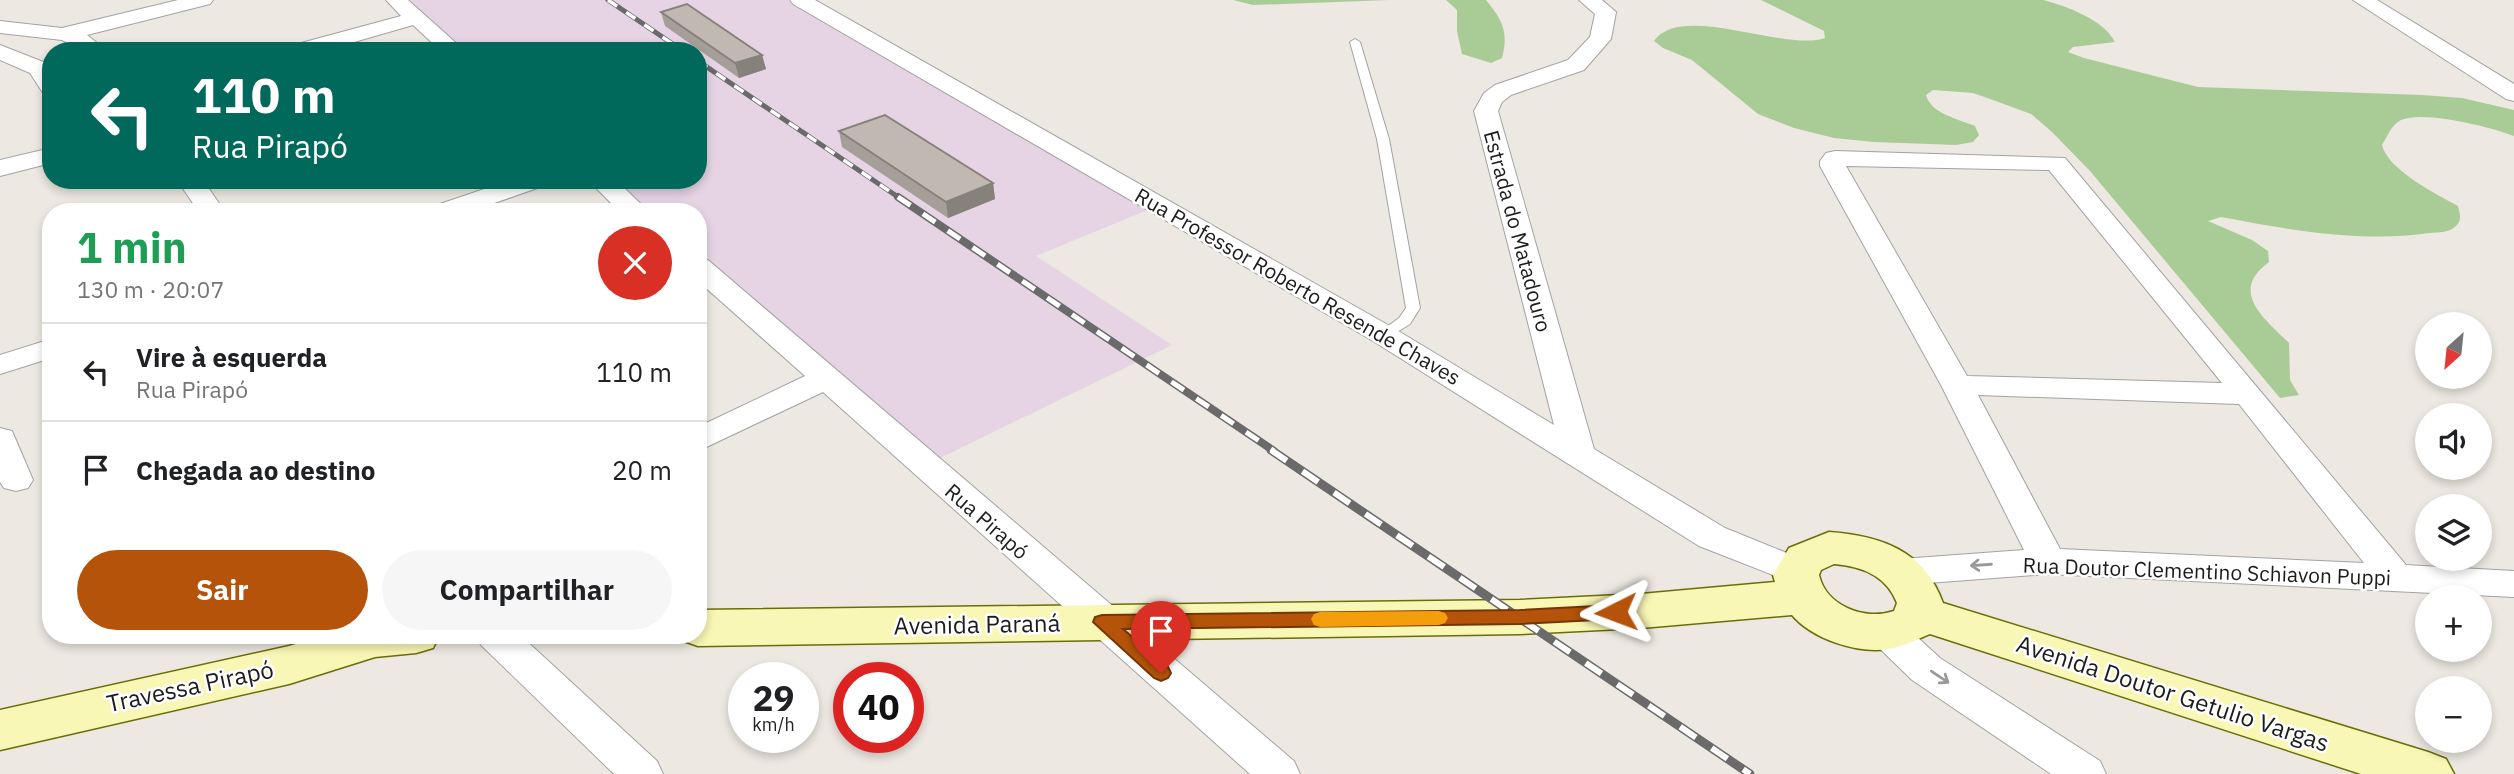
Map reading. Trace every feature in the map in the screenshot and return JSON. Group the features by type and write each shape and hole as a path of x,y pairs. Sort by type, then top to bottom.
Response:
{"street":[{"path":"0,27 67,33 203,0"},
{"path":"396,0 444,42"},
{"name":"Rua Professor Roberto Resende Chaves","path":"800,0 1384,334 1712,537 1799,584"},
{"name":"Estrada do Matadouro","path":"1578,452 1486,111 1492,98 1503,90 1576,65 1600,39 1606,12 1589,0"},
{"path":"2363,0 2514,94"},
{"path":"330,42 416,18"},
{"path":"0,42 35,32"},
{"path":"67,33 87,42"},
{"path":"0,52 38,68 42,74"},
{"path":"2494,80 2514,68"},
{"path":"0,168 42,157"},
{"path":"2048,561 1957,385 1833,166 1832,161 1835,158 2056,163 2248,394 2396,578"},
{"path":"469,203 511,189"},
{"path":"611,189 626,203"},
{"name":"Rua Pirapó","path":"707,274 1279,774"},
{"path":"0,366 42,351"},
{"path":"707,436 825,379"},
{"path":"1957,385 2248,394"},
{"path":"0,439 16,480"},
{"path":"1902,606 1869,634 1849,629 1813,610 1799,584 1802,560 1813,552 1829,548 1867,553 1902,606 1926,669 2085,774"},
{"name":"Rua Doutor Clementino Schiavon Puppi","path":"1902,606 2048,561 2514,584"},
{"name":"Avenida Paraná","path":"707,628 1520,617 1641,611 1799,584"},
{"name":"Avenida Doutor Getulio Vargas","path":"1902,606 2428,774"},
{"name":"Travessa Pirapó","path":"0,730 289,665 361,644"},
{"path":"505,644 642,774"}],"lane":[{"path":"1355,42 1383,139 1413,308 1405,321 1384,334"}],"shaded area":[{"path":"407,0 788,0 1150,209 1036,256 1172,345 938,459 707,260 707,203 642,203 625,189 707,189 707,42 455,42"}],"green space":[{"path":"1233,0 1389,0 1253,5"},
{"path":"1446,0 1486,0 1503,26 1505,40 1502,58 1491,63 1462,54 1457,31 1457,10"},
{"path":"1761,0 2043,0 2093,20 2115,42 2073,47 2068,52 2084,58 2198,87 2462,98 2514,110 2514,136 2441,118 2412,117 2401,120 2392,128 2382,145 2393,163 2414,180 2458,206 2459,221 2447,231 2404,236 2352,236 2221,217 2208,221 2252,240 2268,251 2269,262 2257,273 2251,284 2251,294 2261,315 2289,343 2290,380 2299,395 2280,398 2090,171 2031,114 1973,93 1933,90 1926,95 1934,107 1946,115 1975,126 1979,135 1973,142 1956,145 1834,138 1794,128 1758,114 1692,60 1663,48 1654,41 1667,30 1686,26 1807,41 1825,38 1824,31"}],"building":[{"path":"687,4 762,55 735,63 661,12"},
{"path":"885,115 993,183 946,202 839,131"}],"railway":[{"path":"608,0 670,42"},
{"path":"707,67 901,199"},
{"path":"898,197 1274,451"},
{"path":"1271,450 1750,774"}],"slow traffic":[{"path":"1320,619 1439,618"}],"route":[{"path":"1161,673 1102,622 1520,617 1616,612"}]}
